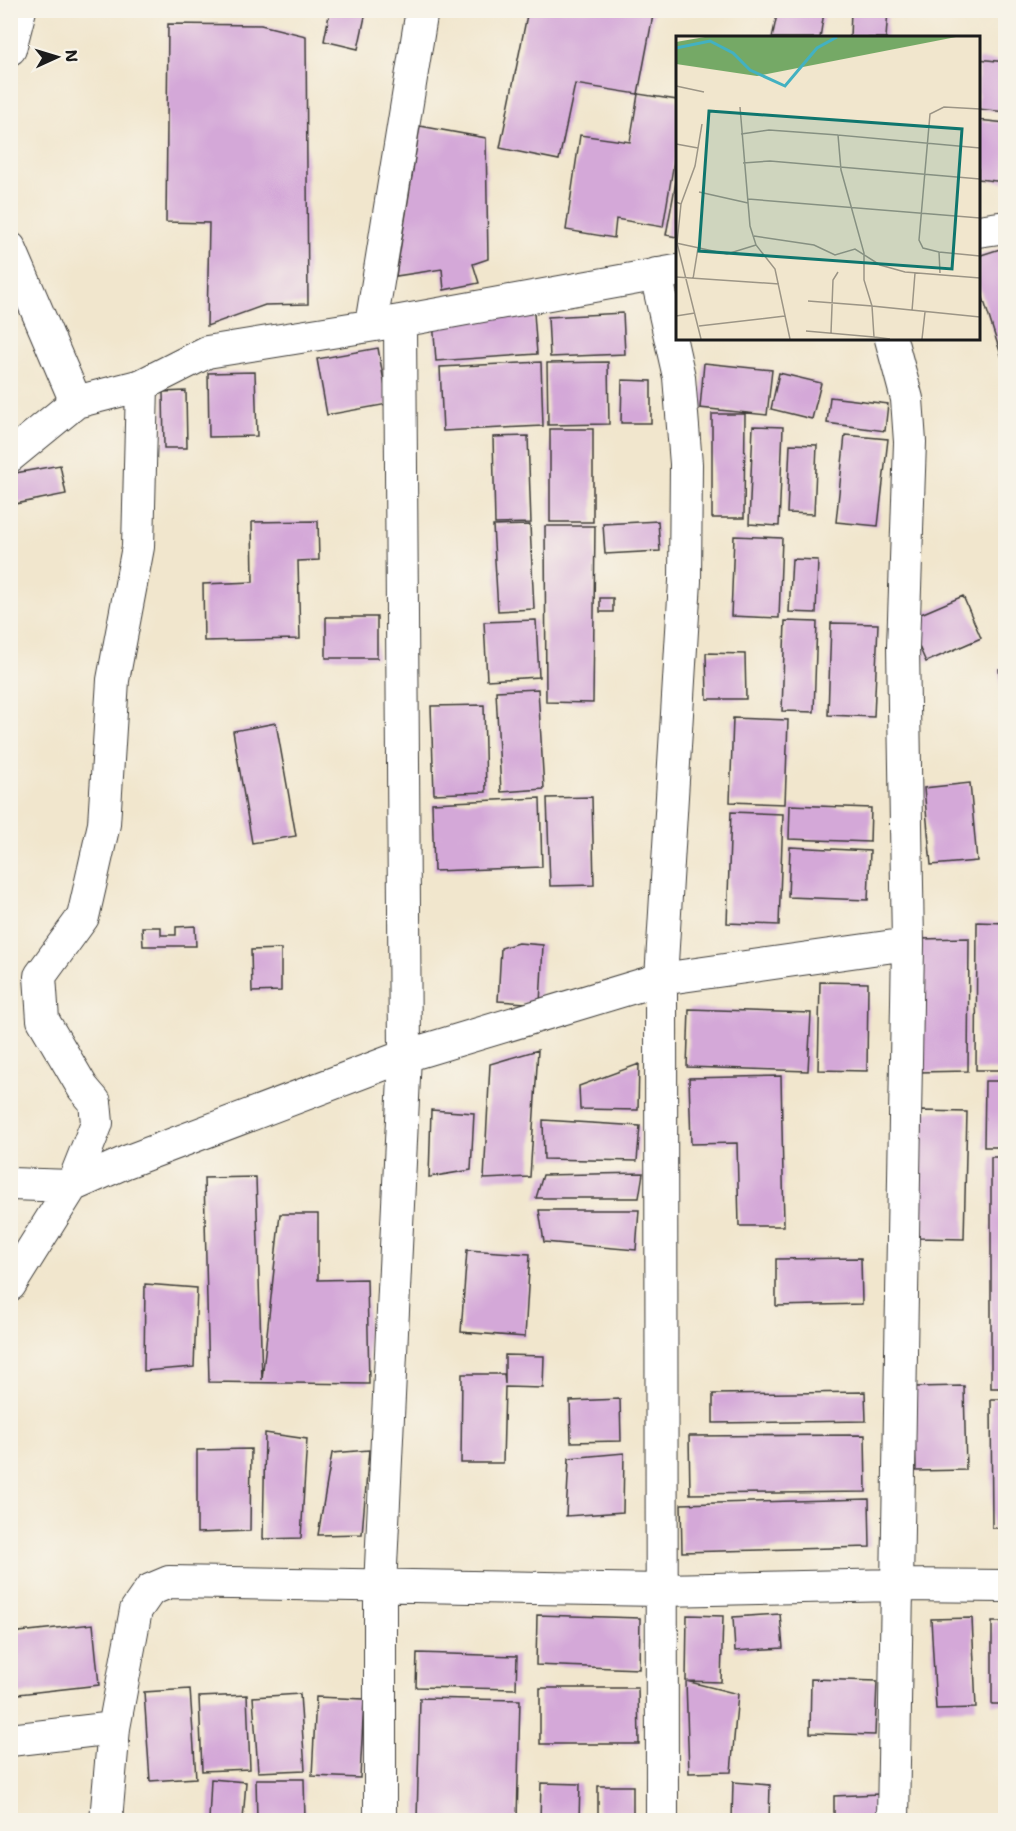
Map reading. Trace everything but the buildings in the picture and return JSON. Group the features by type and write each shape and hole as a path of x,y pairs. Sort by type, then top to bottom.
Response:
{"street":[{"path":"10,49 20,10"},
{"path":"380,1821 380,1587 405,1056 386,323 422,10"},
{"path":"980,231 1005,227"},
{"path":"10,248 76,402"},
{"path":"10,456 76,402 142,384 207,352 386,323 667,272 686,464 685,581 661,979 662,1821"},
{"path":"891,340 907,399 910,442 903,647 908,944 892,1821"},
{"path":"10,1285 72,1186 97,1123 95,1102 83,1088 43,1020 40,976 83,917 104,824 113,680 138,547 142,384"},
{"path":"10,1184 72,1186 126,1162 405,1056 661,979 908,944"},
{"path":"106,1821 114,1728 136,1611 150,1590 169,1582 192,1580 380,1587 663,1590 897,1585 1005,1586"},
{"path":"10,1740 114,1728"}]}
